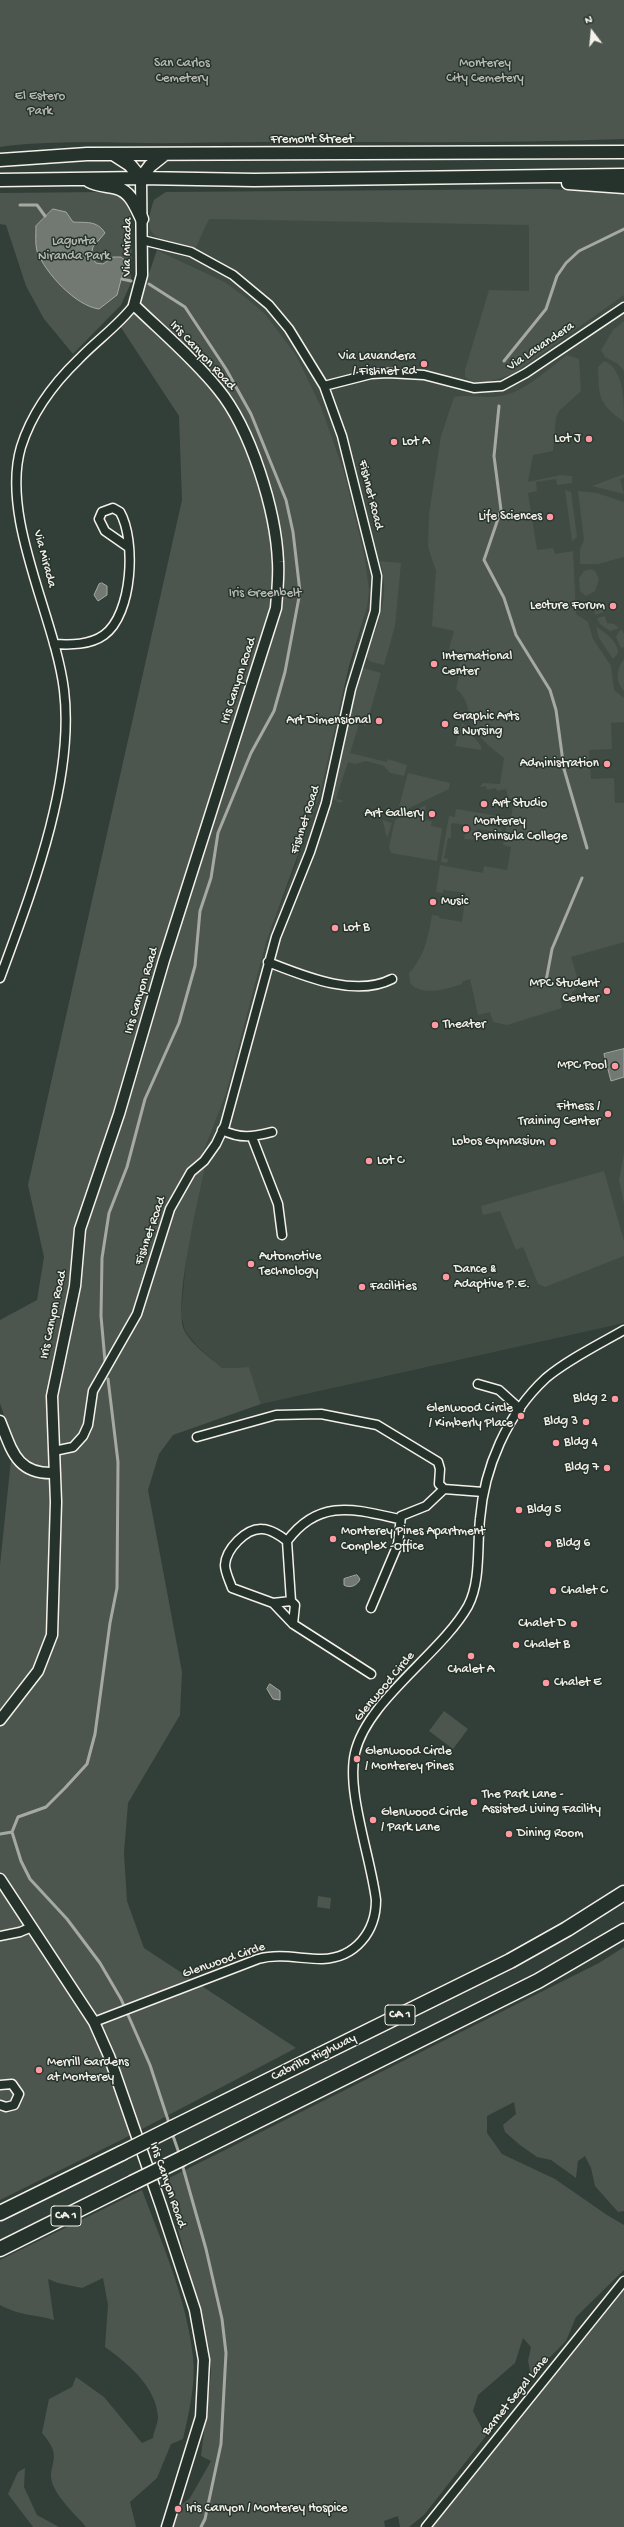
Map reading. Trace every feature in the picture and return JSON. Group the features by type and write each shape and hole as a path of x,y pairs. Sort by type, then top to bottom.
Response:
{"highway":[{"name":"Cabrillo Highway","path":"0,2213 516,1957 573,1926 624,1893"},
{"name":"CA 1","path":"0,2249 538,1982 624,1931"}],"main road":[{"name":"Fremont Street","path":"0,160 64,154 624,152"},
{"path":"113,154 130,165 141,178"},
{"path":"141,178 150,166 165,154"},
{"path":"0,180 83,178 254,180 517,178 624,175"},
{"path":"83,178 97,186 122,190 133,200 142,219"},
{"path":"517,178 624,187"}],"street":[{"name":"Via Mirada","path":"0,978 35,875 56,803 65,741 66,716 64,689 54,644 18,511 16,470 20,447 32,417 42,400 79,359 107,334 134,305 141,285 141,178"},
{"name":"Fishnet Road","path":"54,1451 73,1446 83,1436 88,1425 93,1391 137,1314 170,1209 191,1172 204,1161 216,1144 222,1130 268,962 326,803 351,689 377,598 373,558 349,458 324,386 289,330 269,305 233,275 191,252 142,240"},
{"name":"Iris Canyon Road","path":"0,1720 38,1671 52,1634 55,1579 55,1473 52,1396 76,1286 80,1229 119,1114 167,953 276,608 278,563 276,537 259,472 237,415 208,378 134,305"},
{"name":"Via Lavandera","path":"324,386 371,374 388,373 424,375 474,388 502,386 514,381 624,307"},
{"path":"54,644 72,645 96,639 110,630 119,616 128,581 128,547 126,528 120,512 113,508 102,512 99,519 102,526 128,547"},
{"path":"268,962 298,973 344,984 372,986 392,979"},
{"path":"222,1130 235,1136 252,1137 272,1132"},
{"path":"252,1137 278,1204 282,1235"},
{"name":"Glenwood Circle","path":"94,2022 258,1959 281,1955 321,1959 340,1956 356,1946 368,1935 375,1917 376,1900 353,1782 356,1751 362,1735 374,1716 452,1628 469,1604 476,1575 483,1492 495,1453 520,1409 546,1378 587,1350 624,1330"},
{"path":"478,1384 499,1390 520,1409"},
{"path":"197,1437 276,1415 290,1414 335,1416 370,1423 385,1428 401,1441 438,1462 440,1469 439,1484 444,1489 483,1492"},
{"path":"0,1421 11,1450 24,1466 36,1472 55,1473"},
{"path":"371,1608 398,1544 399,1519 403,1514 419,1510 431,1503 444,1489"},
{"path":"293,1624 295,1605 291,1601 288,1540 308,1519 330,1510 356,1511 399,1519"},
{"path":"288,1540 263,1529 250,1531 228,1553 225,1566 232,1588 273,1603 293,1624 371,1674"},
{"path":"273,1603 291,1601"},
{"name":"Iris Canyon Road","path":"0,1879 94,2022 109,2056 195,2310 204,2360 201,2417 167,2527"},
{"path":"0,1936 20,1932 32,1927"},
{"path":"0,2085 12,2084 19,2094 14,2105 6,2107 0,2105"},
{"name":"Barnet Segal Lane","path":"426,2527 624,2281"}],"shaded area":[{"name":"Monterey Peninsula College","path":"166,192 624,195 624,1323 261,1404 249,1367 222,1368 197,1346 185,1331 181,1314 187,1250 205,1167 203,1153 226,1094 266,943 296,864 367,608 223,281 157,250 142,219 149,219 154,200"},
{"path":"53,209 66,212 73,222 91,223 102,229 105,233 93,247 91,256 96,263 103,264 113,257 121,257 126,261 117,295 99,309 90,307 71,295 54,278 41,260 37,251 36,226"},
{"path":"102,583 107,586 107,595 98,601 94,595 99,584"},
{"name":"MPC Pool","path":"624,1049 624,1077 611,1081 604,1054"},
{"path":"357,1575 360,1579 356,1585 349,1587 344,1585 344,1579"},
{"path":"270,1684 280,1691 280,1700 273,1699 267,1689"}],"green space":[{"path":"0,0 624,0 624,139 458,142 68,142 0,147"},
{"path":"546,189 624,192 624,295 513,374 488,382 473,382 465,377 465,370 489,290 529,291 529,225 209,219 195,249 164,240 156,236 152,232 149,225 154,200 166,192"},
{"name":"Lagunta Niranda Park","path":"103,192 122,197 126,202 132,219 131,283 121,305 73,354 44,319 26,286 6,225 0,224 0,193"},
{"name":"Iris Greenbelt","path":"157,250 223,281 245,297 265,314 296,355 321,407 344,472 364,554 369,590 367,608 349,666 320,794 266,943 226,1094 203,1153 205,1167 184,1277 182,1319 185,1332 197,1347 222,1368 249,1367 261,1404 173,1435 159,1454 148,1490 182,1672 180,1715 128,1803 124,1853 127,1901 144,1948 296,2048 123,2139 0,2200 0,1565 11,1460 8,1454 14,1448 0,1403 0,1320 37,1300 44,1257 28,1185 182,500 179,416 118,323 127,314 141,282 148,276"},
{"path":"624,321 624,371 618,364 605,357 601,350 613,330"},
{"path":"567,355 579,359 581,391 559,411 556,417 553,451 533,455 528,482 561,475 572,476 572,483 557,485 556,479 536,482 537,491 528,493 537,550 553,548 555,554 573,551 576,614 588,622 593,639 611,666 614,690 624,698 624,722 611,723 612,749 589,750 591,779 614,778 615,803 624,803 624,942 571,957 579,983 575,984 576,990 572,992 572,995 560,999 562,1008 507,1025 493,1022 490,1012 478,1015 470,979 462,982 462,984 435,991 421,990 410,983 409,973 419,960 425,946 432,915 439,916 439,918 462,922 466,893 443,890 443,893 436,892 440,865 483,873 484,866 507,870 511,847 503,845 508,818 511,818 514,799 508,798 506,789 497,791 496,788 487,790 486,786 480,787 483,783 500,784 504,758 485,742 476,731 464,698 456,689 460,672 457,671 463,653 449,649 454,631 432,626 436,571 428,547 429,514 441,436 454,397 495,397 510,394 536,379"},
{"path":"604,361 611,365 616,371 622,386 624,422 609,410 600,393 598,367"},
{"path":"624,474 624,478 620,479 624,494 592,486"},
{"path":"565,490 571,492 577,537 572,541"},
{"path":"578,491 597,493 624,502 624,557 598,564 580,564 580,549 584,540"},
{"path":"380,561 401,563 395,626 384,665 369,661 366,656 379,621 384,598 383,574"},
{"path":"590,569 595,571 599,579 595,591 586,596 580,591 579,578 584,571"},
{"path":"601,601 604,612 595,615 594,607"},
{"path":"605,616 607,623 614,624 619,628 610,631 600,624 597,618"},
{"path":"596,627 607,634 614,641 618,649 618,653 613,659 599,638"},
{"path":"621,629 624,634 624,647 621,648 616,637"},
{"path":"624,659 624,691 619,683 618,671"},
{"path":"364,668 381,673 366,726 359,724 350,753 387,762 388,759 407,765 404,776 390,773 384,766 366,761 355,764 348,762 336,799 344,801 339,803 334,799 333,792 360,670"},
{"path":"462,722 481,746 481,750 455,746"},
{"path":"408,773 450,783 449,789 397,814"},
{"path":"426,805 424,820 432,821 431,826 442,828 437,861 391,853 389,847 395,820"},
{"path":"456,809 504,817 503,821 481,818 480,825 502,828 501,833 478,829 476,840 464,839 466,825 453,823 451,824 451,838 448,838 444,858 448,859 447,863 441,862 449,816 455,817"},
{"path":"383,820 392,823 387,838 383,822"},
{"path":"624,1153 624,1204 619,1180"},
{"path":"604,1171 624,1241 624,1256 545,1287 538,1284 523,1247 516,1250 500,1211 483,1215 481,1206"},
{"path":"444,1711 468,1729 453,1749 429,1731"},
{"path":"318,1896 331,1898 330,1909 317,1907"},
{"path":"624,1947 624,2211 618,2212 595,2186 591,2168 585,2156 578,2161 576,2178 551,2160 537,2157 505,2132 503,2125 516,2114 514,2102 487,2116 487,2133 502,2154 555,2179 624,2225 624,2270 576,2317 566,2341 531,2376 528,2361 531,2347 523,2338 515,2363 478,2395 473,2411 486,2436 424,2515 409,2527 400,2527 398,2516 384,2521 385,2527 173,2527 180,2506 190,2498 211,2461 201,2456 211,2374 209,2348 166,2183 169,2178 599,1963"},
{"path":"142,2190 180,2293 190,2336 194,2377 188,2419 183,2439 171,2444 157,2478 130,2502 136,2527 86,2527 63,2502 53,2485 51,2472 54,2461 53,2450 42,2433 49,2399 72,2387 76,2377 104,2397 142,2443 153,2438 158,2419 156,2406 152,2395 139,2377 131,2368 105,2347 108,2305 103,2278 82,2288 58,2283 48,2279 54,2320 21,2313 7,2309 0,2305 0,2260"},
{"path":"624,2289 624,2527 432,2527 615,2299"},
{"path":"25,2468 24,2487 37,2515 59,2527 33,2527 8,2494 18,2472"}],"waterway":[{"path":"20,205 37,205 45,216"},
{"path":"504,361 546,309 557,276 566,263 579,251 624,229"},
{"path":"122,279 131,281"},
{"path":"105,1361 101,1316 102,1258 109,1213 127,1167 145,1099 179,1023 195,966 200,911 211,878 218,833 251,753 274,711 285,672 300,592 293,532 286,500 251,414 226,369 185,307 149,284"},
{"path":"499,406 494,456 501,510 484,560 504,598 516,635 550,690 556,710 564,769 587,848"},
{"path":"546,981 552,949 582,878"},
{"path":"108,1379 118,1462 117,1588 110,1623 95,1734 87,1764 46,1807 18,1817 12,1832 21,1861 30,1879 67,1919 100,1963 121,1999 150,2065 170,2126"},
{"path":"0,1834 12,1832"},
{"path":"172,2133 180,2156"},
{"path":"182,2164 206,2249 222,2319 226,2353 221,2444 205,2519 201,2527"}],"place":[{"name":"Via Lavandera / Fishnet Rd","path":"424,364"},
{"name":"Lot J","path":"589,439"},
{"name":"Lot A","path":"394,442"},
{"name":"Life Sciences","path":"550,517"},
{"name":"Lecture Forum","path":"613,606"},
{"name":"International Center","path":"434,664"},
{"name":"Art Dimensional","path":"379,721"},
{"name":"Graphic Arts & Nursing","path":"445,724"},
{"name":"Administration","path":"607,764"},
{"name":"Art Studio","path":"484,804"},
{"name":"Art Gallery","path":"432,814"},
{"name":"Monterey Peninsula College","path":"466,829"},
{"name":"Music","path":"433,902"},
{"name":"Lot B","path":"335,928"},
{"name":"MPC Student Center","path":"607,991"},
{"name":"Theater","path":"435,1025"},
{"name":"MPC Pool","path":"615,1066"},
{"name":"Fitness / Training Center","path":"608,1114"},
{"name":"Lobos Gymnasium","path":"553,1142"},
{"name":"Lot C","path":"369,1161"},
{"name":"Automotive Technology","path":"251,1264"},
{"name":"Dance & Adaptive P.E.","path":"446,1277"},
{"name":"Facilities","path":"362,1287"},
{"name":"Bldg 2","path":"615,1399"},
{"name":"Glenwood Circle / Kimberly Place","path":"521,1416"},
{"name":"Bldg 3","path":"586,1422"},
{"name":"Bldg 4","path":"556,1443"},
{"name":"Bldg 7","path":"607,1468"},
{"name":"Bldg 5","path":"519,1510"},
{"name":"Monterey Pines Apartment Complex -Office","path":"333,1539"},
{"name":"Bldg 6","path":"548,1544"},
{"name":"Chalet C","path":"553,1591"},
{"name":"Chalet D","path":"574,1624"},
{"name":"Chalet B","path":"516,1645"},
{"name":"Chalet A","path":"471,1656"},
{"name":"Chalet E","path":"546,1683"},
{"name":"Glenwood Circle / Monterey Pines","path":"357,1759"},
{"name":"The Park Lane - Assisted Living Facility","path":"474,1802"},
{"name":"Glenwood Circle / Park Lane","path":"373,1820"},
{"name":"Dining Room","path":"509,1834"},
{"name":"Merrill Gardens at Monterey","path":"39,2070"},
{"name":"Iris Canyon / Monterey Hospice","path":"178,2509"}],"park label":[{"name":"San Carlos Cemetery","path":"182,72"},
{"name":"Monterey City Cemetery","path":"485,72"},
{"name":"El Estero Park","path":"40,104"}]}
